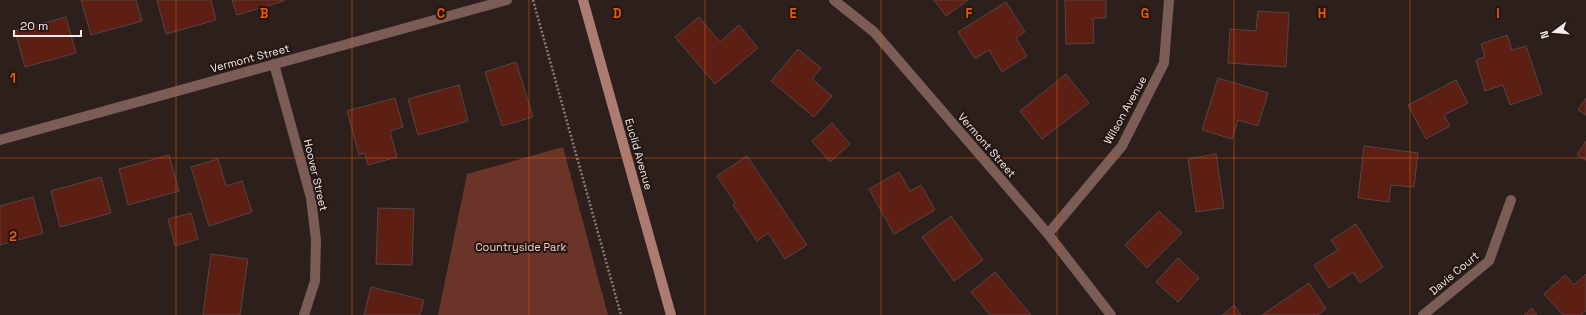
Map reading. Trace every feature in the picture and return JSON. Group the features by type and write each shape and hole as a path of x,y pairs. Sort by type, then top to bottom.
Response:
{"main road":[{"name":"Euclid Avenue","path":"583,0 671,315"}],"street":[{"name":"Vermont Street","path":"0,140 507,0"},
{"name":"Vermont Street","path":"834,0 874,32 1048,234 1111,315"},
{"name":"Wilson Avenue","path":"1048,234 1122,146 1164,63 1169,0"},
{"name":"Hoover Street","path":"274,64 311,198 316,240 315,281 304,315"},
{"name":"Davis Court","path":"1423,315 1489,261 1511,200"}],"path":[{"path":"533,0 621,315"}],"green space":[{"name":"Countryside Park","path":"563,147 608,315 438,315 467,174"}],"building":[{"path":"81,0 136,0 142,21 91,35"},
{"path":"157,0 211,0 216,20 166,34"},
{"path":"232,0 284,0 284,1 237,15"},
{"path":"934,0 968,0 946,16"},
{"path":"1065,0 1106,0 1106,18 1093,18 1094,43 1066,44"},
{"path":"1006,2 1025,32 1016,38 1027,56 1002,72 989,50 975,59 958,32"},
{"path":"1258,11 1289,13 1286,67 1228,63 1230,29 1256,31"},
{"path":"66,17 76,53 25,67 15,31"},
{"path":"699,17 720,42 739,25 758,48 715,84 675,37"},
{"path":"1507,35 1512,50 1526,46 1542,94 1510,105 1503,85 1485,91 1476,60 1485,57 1481,44"},
{"path":"798,49 821,68 812,79 832,96 814,117 771,81"},
{"path":"516,62 533,117 502,126 485,72"},
{"path":"1066,74 1089,103 1042,139 1020,111"},
{"path":"1218,78 1268,93 1258,126 1238,120 1232,139 1202,130"},
{"path":"1456,80 1468,103 1444,115 1450,126 1426,139 1408,105"},
{"path":"459,85 468,121 418,135 408,99"},
{"path":"395,98 403,127 390,131 397,157 368,165 365,153 359,155 347,111"},
{"path":"1586,98 1586,115 1578,110"},
{"path":"832,123 850,144 830,162 812,141"},
{"path":"1586,141 1586,160 1577,155"},
{"path":"1364,146 1418,153 1414,187 1391,185 1389,202 1358,198"},
{"path":"1216,154 1224,208 1196,212 1188,159"},
{"path":"169,155 179,191 128,205 119,169"},
{"path":"747,156 807,245 785,259 768,233 757,241 733,205 735,203 717,176"},
{"path":"218,159 226,186 242,181 252,212 209,226 191,167"},
{"path":"899,172 910,191 921,185 935,210 894,234 869,189"},
{"path":"101,177 111,213 60,227 51,191"},
{"path":"33,197 43,233 0,245 0,206"},
{"path":"378,208 414,209 412,265 376,264"},
{"path":"1159,211 1182,233 1147,268 1125,245"},
{"path":"191,213 198,239 175,246 168,219"},
{"path":"951,216 983,260 954,281 922,237"},
{"path":"1356,224 1383,267 1360,283 1353,272 1329,288 1314,265 1338,250 1331,240"},
{"path":"211,254 248,259 240,315 203,315"},
{"path":"1178,258 1199,278 1178,302 1156,282"},
{"path":"995,272 1031,315 990,315 971,292"},
{"path":"1586,274 1586,311 1581,315 1563,315 1544,294 1565,275 1574,285"},
{"path":"1309,283 1326,309 1317,315 1262,315"},
{"path":"371,287 424,300 420,315 364,315"},
{"path":"1234,305 1241,315 1222,315"},
{"path":"1532,308 1537,315 1524,315"}]}
